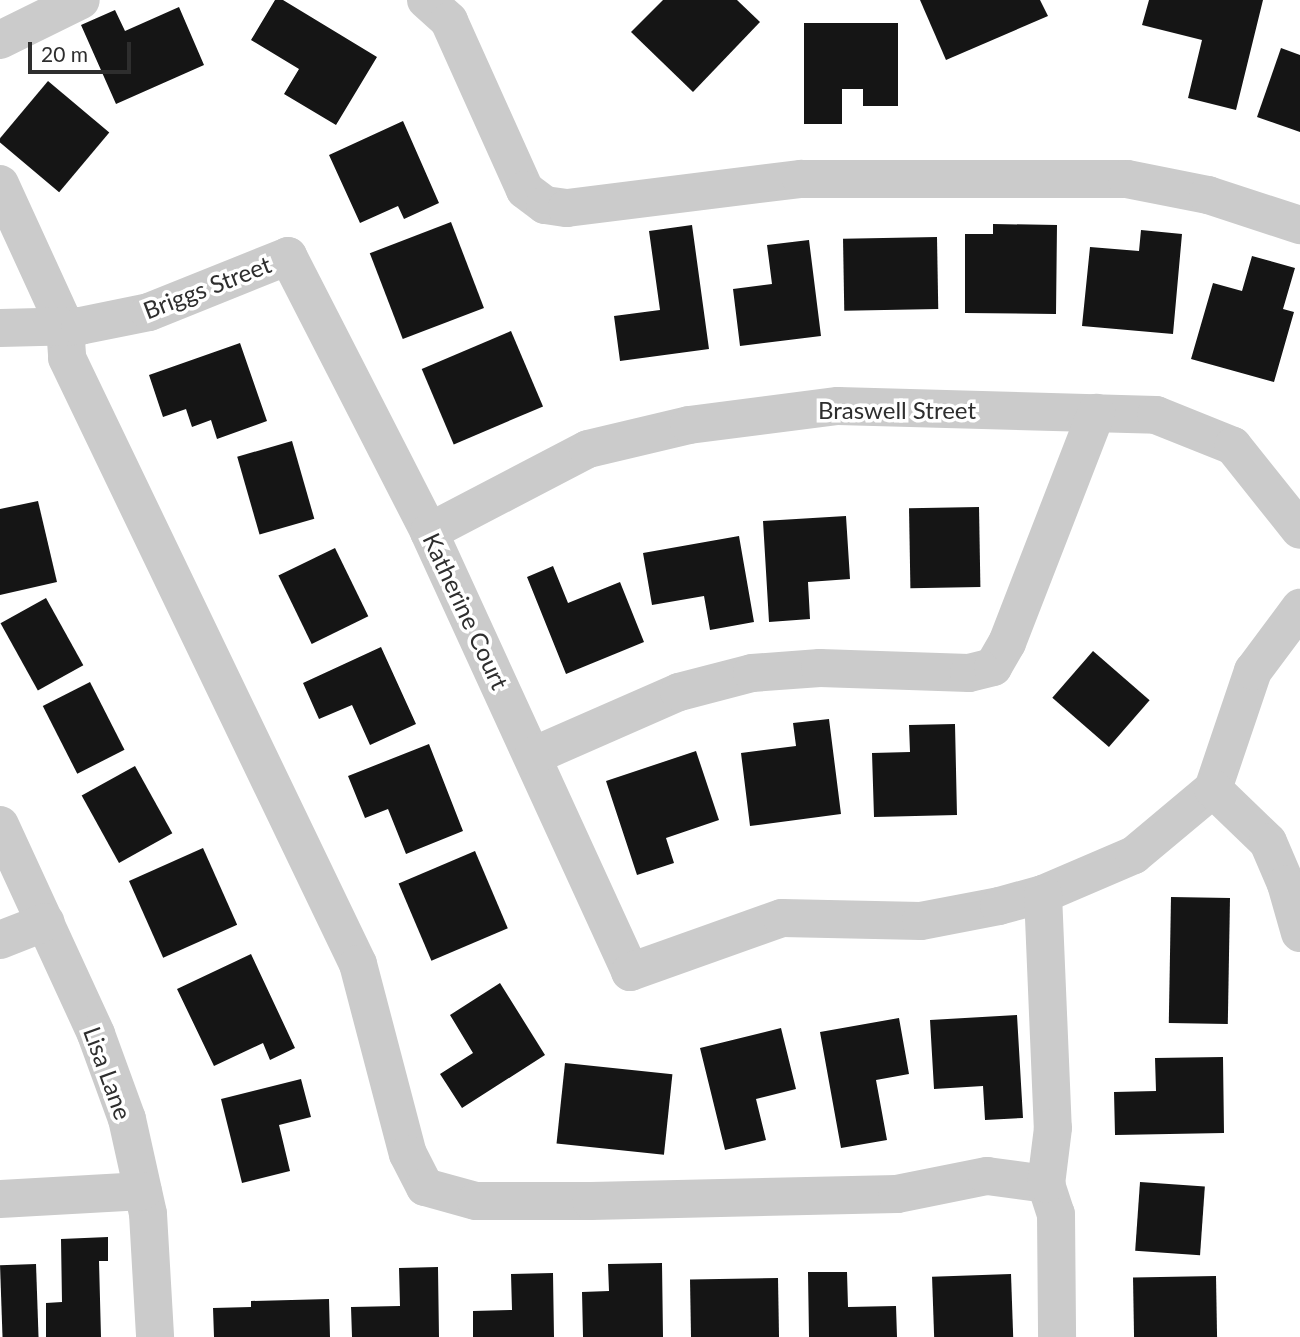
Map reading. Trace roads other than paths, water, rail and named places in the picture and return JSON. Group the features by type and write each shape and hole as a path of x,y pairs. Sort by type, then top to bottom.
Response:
{"street":[{"path":"0,40 81,0"},
{"path":"426,0 449,21 525,190 545,205 567,208 801,179 1127,179 1208,195 1300,225"},
{"path":"0,184 65,326 67,358 358,964 408,1154 425,1187 476,1201 591,1201 897,1194 986,1177 1046,1184"},
{"name":"Briggs Street","path":"0,328 65,326 149,312 288,256"},
{"name":"Katherine Court","path":"288,256 429,532 631,972 782,918 922,921 999,906 1043,894"},
{"name":"Braswell Street","path":"429,532 588,449 689,425 838,406 1156,415 1233,446 1300,530"},
{"path":"533,756 679,692 752,673 820,668 968,673 993,667 1007,643 1096,413"},
{"path":"1057,1337 1056,1214 1046,1184 1053,1128 1043,894 1134,855 1213,789 1253,671 1300,608"},
{"path":"1213,789 1268,842 1286,884 1300,933"},
{"name":"Lisa Lane","path":"0,825 96,1034 122,1107 148,1214 155,1337"},
{"path":"0,940 46,922"},
{"path":"0,1199 143,1191"}]}
